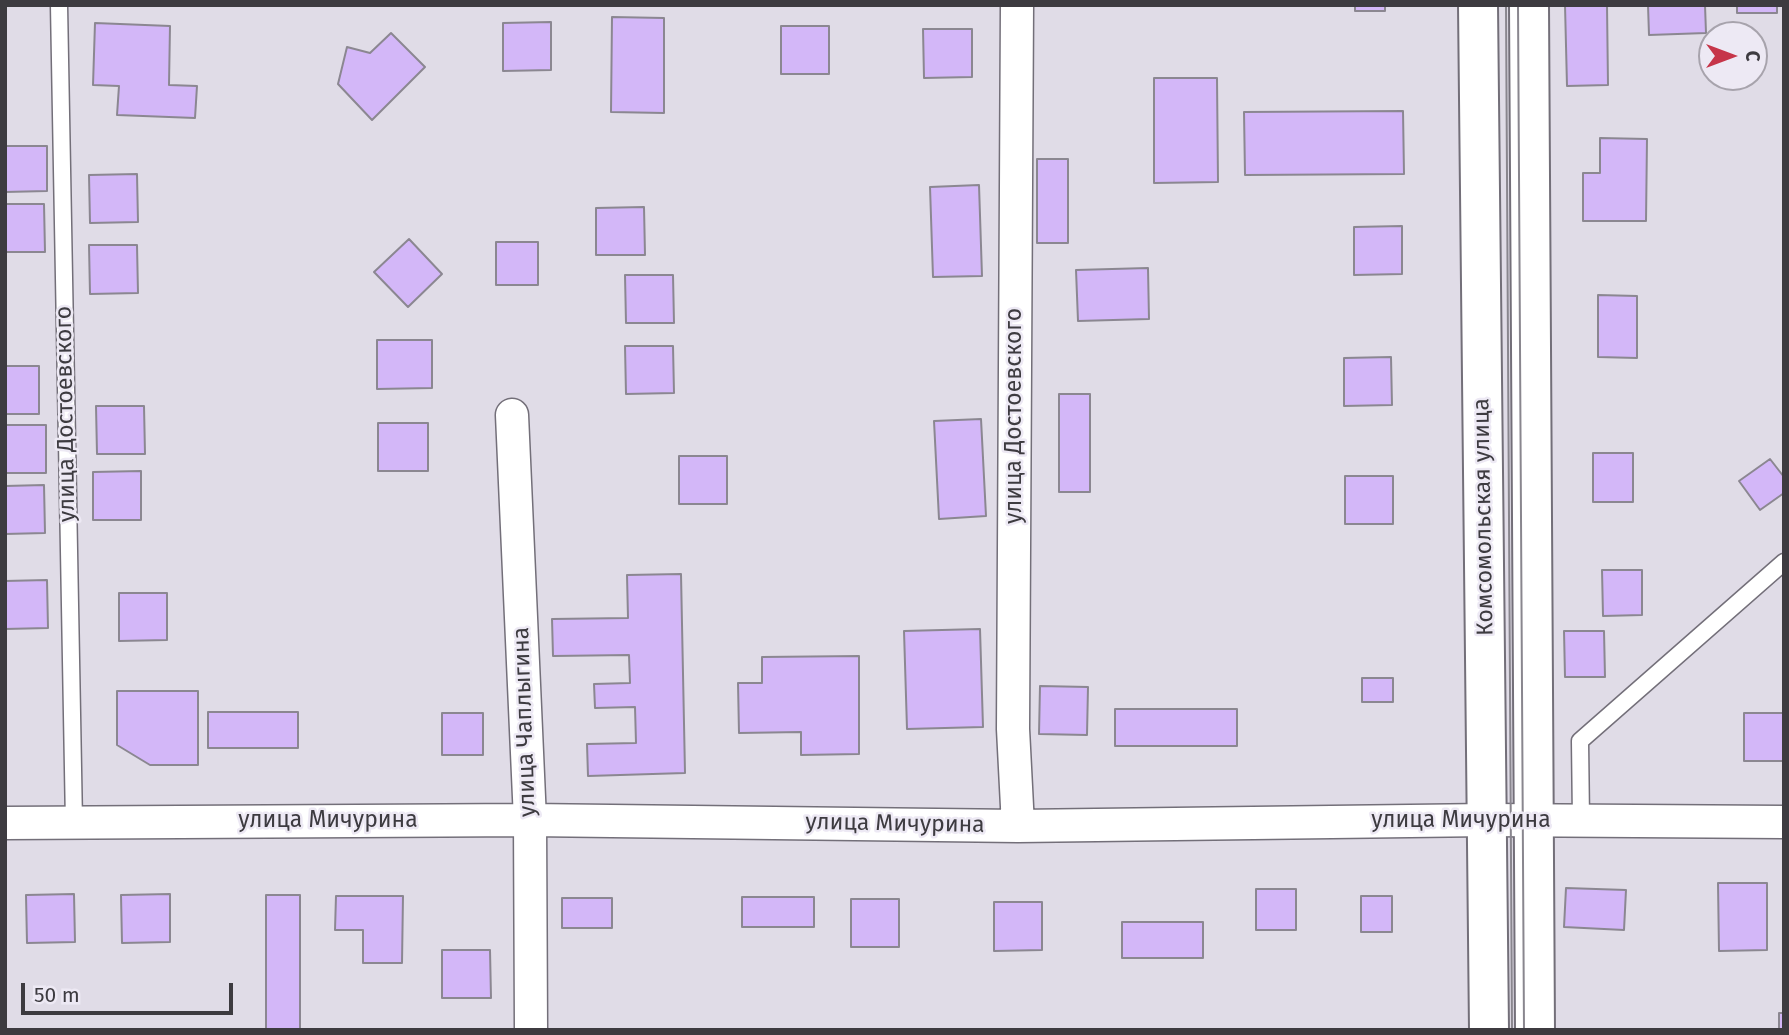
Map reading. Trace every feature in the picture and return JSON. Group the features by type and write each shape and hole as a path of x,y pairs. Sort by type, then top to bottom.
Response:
{"main road":[{"name":"Комсомольская улица","path":"1478,5 1489,1030"},
{"name":"Комсомольская улица","path":"1529,5 1535,1030"}],"street":[{"name":"улица Достоевского","path":"1017,5 1013,729 1018,826"},
{"name":"улица Чаплыгина","path":"512,415 530,820 531,1030"},
{"name":"улица Мичурина","path":"5,823 530,820 1018,826 1488,820 1784,822"}],"lane":[{"name":"улица Достоевского","path":"59,5 74,823"},
{"path":"1581,820 1580,741 1784,562"}],"building":[{"path":"1355,5 1385,5 1385,11 1355,11"},
{"path":"1565,5 1607,5 1608,85 1567,86"},
{"path":"1648,5 1705,5 1706,21 1698,21 1698,33 1649,35"},
{"path":"1737,5 1777,5 1777,13 1737,13"},
{"path":"612,17 664,18 664,113 611,112"},
{"path":"551,22 551,70 503,71 503,23"},
{"path":"95,23 170,26 169,85 197,86 195,118 117,115 119,86 93,85"},
{"path":"781,26 829,26 829,74 781,74"},
{"path":"923,29 972,29 972,77 924,78"},
{"path":"391,33 425,67 372,120 338,84 347,47 370,53"},
{"path":"1154,78 1217,78 1218,182 1154,183"},
{"path":"1403,111 1404,174 1245,175 1244,112"},
{"path":"1600,138 1647,139 1646,221 1583,221 1583,173 1600,173"},
{"path":"5,146 47,146 47,191 5,192"},
{"path":"1037,159 1068,159 1068,243 1037,243"},
{"path":"137,174 138,222 90,223 89,175"},
{"path":"979,185 982,276 933,277 930,187"},
{"path":"5,204 44,204 45,252 5,252"},
{"path":"644,207 645,255 596,255 596,208"},
{"path":"1402,226 1402,274 1354,275 1354,227"},
{"path":"409,239 442,274 408,307 374,272"},
{"path":"496,242 538,242 538,285 496,285"},
{"path":"89,245 137,245 138,293 90,294"},
{"path":"1148,268 1149,319 1078,321 1076,270"},
{"path":"625,275 673,275 674,323 626,323"},
{"path":"1598,295 1637,296 1637,358 1598,357"},
{"path":"377,340 432,340 432,388 377,389"},
{"path":"625,346 673,346 674,393 626,394"},
{"path":"1391,357 1392,405 1344,406 1344,358"},
{"path":"5,366 39,366 39,414 5,414"},
{"path":"1059,394 1090,394 1090,492 1059,492"},
{"path":"96,406 144,406 145,454 97,454"},
{"path":"981,419 986,516 939,519 934,421"},
{"path":"378,423 428,423 428,471 378,471"},
{"path":"5,425 46,425 46,473 5,473"},
{"path":"1593,453 1633,453 1633,502 1593,502"},
{"path":"679,456 727,456 727,504 679,504"},
{"path":"1770,459 1784,477 1784,493 1760,510 1739,481"},
{"path":"141,471 141,520 93,520 93,472"},
{"path":"1345,476 1393,476 1393,524 1345,524"},
{"path":"44,485 45,533 5,534 5,486"},
{"path":"1602,570 1642,570 1642,615 1603,616"},
{"path":"681,574 685,773 588,776 587,744 636,743 635,707 595,708 594,684 630,683 629,655 553,656 552,619 628,618 627,575"},
{"path":"47,580 48,628 5,629 5,581"},
{"path":"119,593 167,593 167,640 119,641"},
{"path":"980,629 983,727 907,729 904,631"},
{"path":"1564,631 1604,631 1605,677 1565,677"},
{"path":"859,656 859,754 801,755 801,732 739,733 738,683 762,683 762,657"},
{"path":"1362,678 1393,678 1393,702 1362,702"},
{"path":"1040,686 1088,687 1087,735 1039,734"},
{"path":"117,691 198,691 198,765 150,765 117,745"},
{"path":"1115,709 1237,709 1237,746 1115,746"},
{"path":"208,712 298,712 298,748 208,748"},
{"path":"442,713 483,713 483,755 442,755"},
{"path":"1744,713 1784,713 1784,761 1744,761"},
{"path":"1718,883 1767,883 1767,950 1719,951"},
{"path":"1566,888 1626,890 1624,930 1564,927"},
{"path":"1256,889 1296,889 1296,930 1256,930"},
{"path":"74,894 75,942 27,943 26,895"},
{"path":"170,894 170,942 122,943 121,895"},
{"path":"266,895 300,895 300,1030 266,1030"},
{"path":"336,896 403,896 402,963 363,963 363,930 335,930"},
{"path":"1361,896 1392,896 1392,932 1361,932"},
{"path":"742,897 814,897 814,927 742,927"},
{"path":"562,898 612,898 612,928 562,928"},
{"path":"851,899 899,899 899,947 851,947"},
{"path":"994,902 1042,902 1042,950 994,951"},
{"path":"1122,922 1203,922 1203,958 1122,958"},
{"path":"442,950 490,950 491,998 442,998"},
{"path":"1779,1013 1784,1013 1784,1030 1779,1030"}],"tram line":[{"path":"1506,5 1512,1030"},
{"path":"1518,5 1524,1030"}]}
